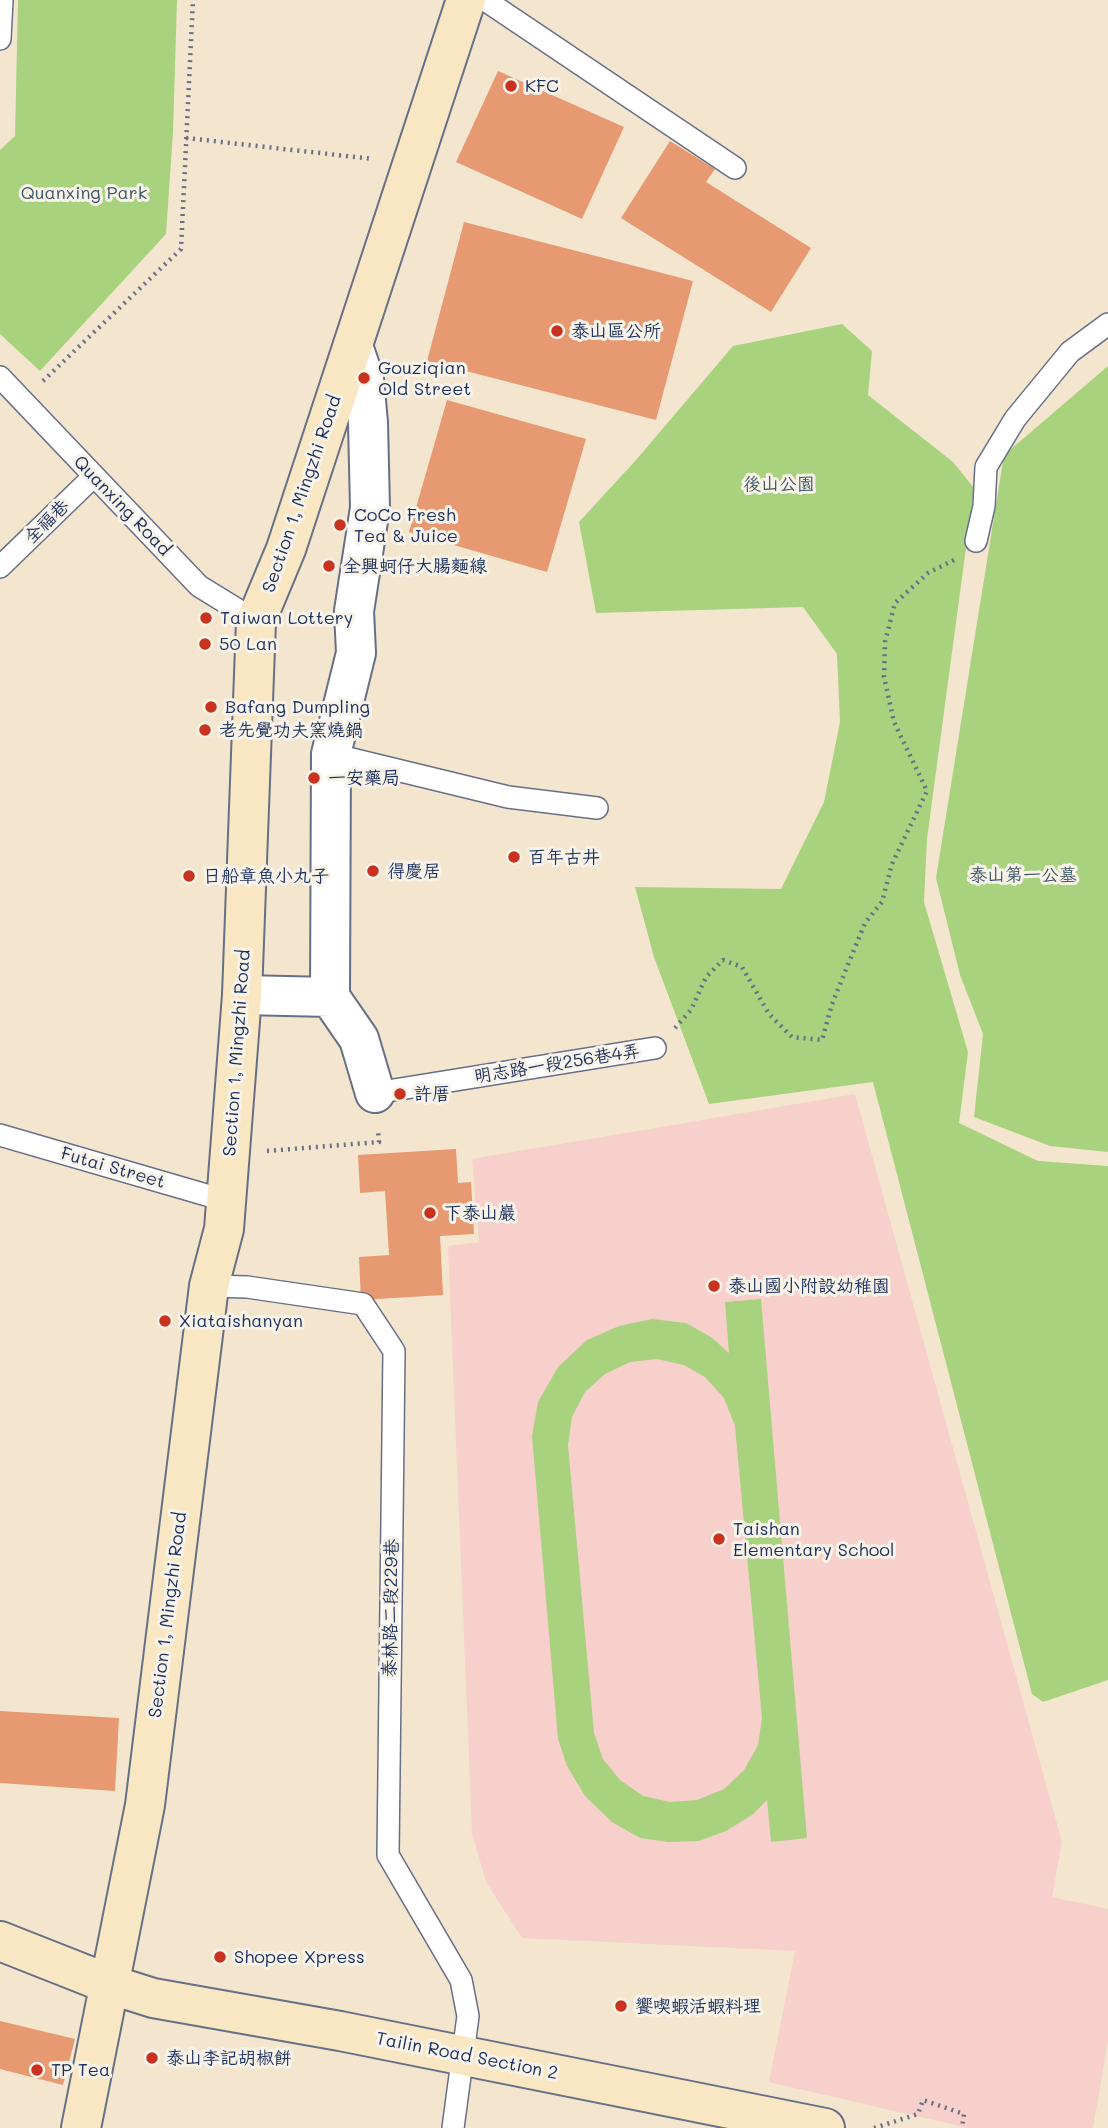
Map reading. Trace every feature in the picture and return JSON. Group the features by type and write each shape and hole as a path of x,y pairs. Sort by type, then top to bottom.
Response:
{"main road":[{"name":"Section 1, Mingzhi Road","path":"81,2128 145,1805 209,1286 224,1229 242,995 256,621 286,549 466,0"},
{"name":"Tailin Road Section 2","path":"0,1941 109,1984 153,1998 340,2031 825,2128"}],"street":[{"path":"353,346 364,379 370,508 354,611 356,653 331,754 330,997 359,1039 375,1093"},
{"path":"242,995 330,997"}],"lane":[{"path":"0,39 2,0"},
{"path":"485,0 735,168"},
{"path":"976,541 984,506 986,467 1015,419 1070,352 1108,324"},
{"name":"Quanxing Road","path":"0,377 199,586 256,621"},
{"name":"全福巷","path":"0,567 94,476"},
{"path":"331,754 508,797 597,808"},
{"name":"明志路一段256巷4弄","path":"375,1093 655,1048"},
{"name":"Futai Street","path":"0,1135 226,1201"},
{"name":"泰林路二段229巷","path":"209,1286 247,1287 363,1304 394,1351 388,1855 461,1980 468,2016 465,2056 453,2128"}],"path":[{"path":"23,401 181,249 193,0"},
{"path":"186,138 412,163"},
{"path":"655,1048 660,1046 691,1010 706,977 723,960 741,967 769,1014 792,1037 822,1040 832,1004 859,936 865,923 882,902 891,864 927,791 894,722 884,677 885,642 895,603 929,573 956,559 976,541"},
{"path":"231,1153 379,1142 375,1093"},
{"path":"874,2128 918,2114 923,2100 964,2114 962,2128"}],"shaded area":[{"name":"Taishan Elementary School","path":"855,1094 1062,1842 1052,1897 1108,1909 1108,2041 1093,2128 968,2128 769,2082 795,1951 522,1938 486,1882 472,1833 448,1246 479,1242 472,1159"}],"green space":[{"name":"Quanxing Park","path":"18,0 177,0 173,132 166,234 40,371 0,334 0,150 15,136"},
{"name":"後山公園","path":"842,324 872,351 868,395 953,462 974,488 927,839 924,902 968,1052 959,1123 1038,1161 1108,1166 1108,1680 1043,1702 1032,1694 873,1082 709,1104 654,957 635,887 781,889 824,802 840,722 837,654 803,607 596,613 579,522 733,346"},
{"name":"泰山第一公墓","path":"1108,366 1108,1152 1050,1146 974,1117 983,1034 960,975 936,878 1004,455"},
{"path":"761,1299 807,1838 771,1842 767,1800 752,1815 726,1831 699,1841 668,1842 640,1838 612,1822 585,1796 567,1766 558,1739 532,1436 538,1402 558,1367 587,1340 619,1326 652,1319 686,1323 711,1337 729,1353 725,1302","holes":["657,1359 684,1365 705,1377 724,1398 735,1426 762,1718 758,1745 744,1770 724,1789 697,1800 670,1802 643,1796 620,1780 603,1759 594,1733 568,1445 572,1417 585,1392 605,1374 630,1362"]}],"building":[{"path":"498,71 624,127 582,219 456,162"},
{"path":"670,141 715,169 706,182 811,248 771,312 621,218"},
{"name":"泰山區公所","path":"464,222 693,281 656,420 427,361"},
{"path":"447,400 586,439 547,572 409,532"},
{"name":"下泰山巖","path":"456,1149 458,1183 471,1182 474,1234 440,1236 443,1295 361,1300 359,1257 389,1255 385,1191 360,1193 358,1155"},
{"path":"0,1711 119,1718 115,1791 0,1783"},
{"path":"0,2021 75,2039 63,2085 0,2069"}],"place":[{"name":"KFC","path":"511,86"},
{"name":"泰山區公所","path":"557,331"},
{"name":"Gouziqian Old Street","path":"364,378"},
{"name":"CoCo Fresh Tea & Juice","path":"340,525"},
{"name":"全興蚵仔大腸麵線","path":"329,566"},
{"name":"Taiwan Lottery","path":"206,618"},
{"name":"50 Lan","path":"205,644"},
{"name":"Bafang Dumpling","path":"211,707"},
{"name":"老先覺功夫窯燒鍋","path":"205,730"},
{"name":"一安藥局","path":"314,778"},
{"name":"百年古井","path":"514,857"},
{"name":"得慶居","path":"373,871"},
{"name":"日船章魚小丸子","path":"189,876"},
{"name":"許厝","path":"400,1094"},
{"name":"下泰山巖","path":"430,1213"},
{"name":"泰山國小附設幼稚園","path":"714,1286"},
{"name":"Xiataishanyan","path":"165,1321"},
{"name":"Taishan Elementary School","path":"719,1539"},
{"name":"Shopee Xpress","path":"220,1957"},
{"name":"饗喫蝦活蝦料理","path":"621,2006"},
{"name":"泰山李記胡椒餅","path":"152,2058"},
{"name":"TP Tea","path":"37,2070"}]}
